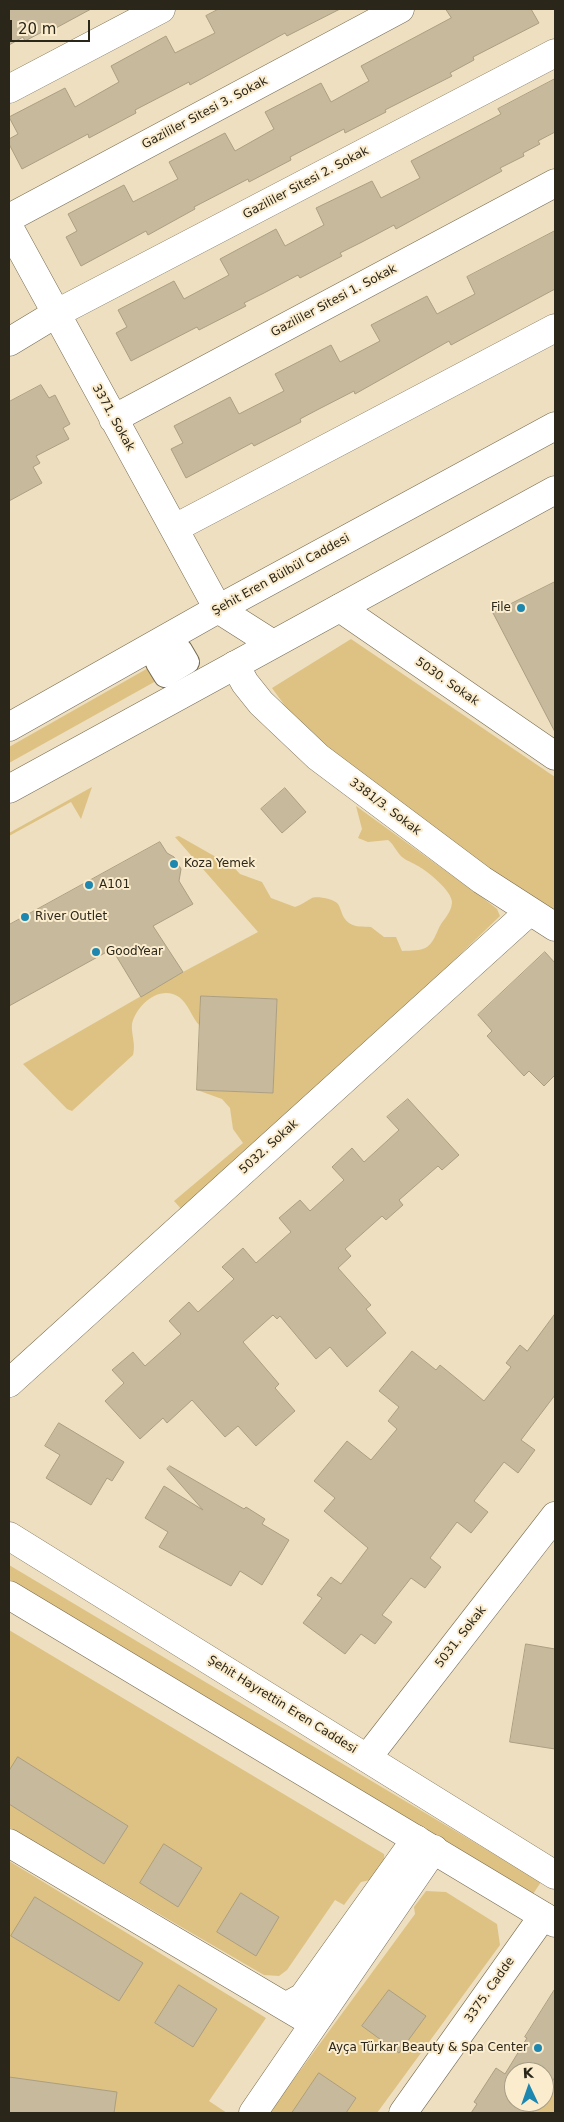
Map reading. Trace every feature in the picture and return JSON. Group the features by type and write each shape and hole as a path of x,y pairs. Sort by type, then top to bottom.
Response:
{"street":[{"path":"9,89 161,9"},
{"name":"Gazililer Sitesi 3. Sokak","path":"9,218 400,9"},
{"name":"Gazililer Sitesi 2. Sokak","path":"9,342 57,313 555,52"},
{"name":"Gazililer Sitesi 1. Sokak","path":"113,419 555,183"},
{"name":"3371. Sokak","path":"9,227 218,609"},
{"path":"175,528 555,328"},
{"name":"Şehit Eren Bülbül Caddesi","path":"9,727 218,609 555,426"},
{"path":"9,789 555,490"},
{"name":"5030. Sokak","path":"340,608 555,756"},
{"path":"218,609 273,644"},
{"name":"3381/3. Sokak","path":"235,665 245,683 261,703 318,758 482,880 555,927"},
{"name":"5032. Sokak","path":"9,1383 530,911"},
{"name":"5031. Sokak","path":"367,1758 555,1516"},
{"name":"Şehit Hayrettin Eren Caddesi","path":"9,1536 555,1875"},
{"path":"9,1595 425,1844 551,1912"},
{"path":"9,1843 313,2023"},
{"path":"287,2006 303,1997 425,1844"},
{"path":"253,2113 313,2023 425,1844"},
{"name":"3375. Cadde","path":"403,2113 551,1912"}],"shaded area":[{"path":"351,639 555,777 555,916 491,874 302,729 272,688"},
{"path":"157,663 165,676 9,763 9,747"},
{"path":"92,787 81,819 71,802 9,836 9,833"},
{"path":"356,806 483,898 497,909 500,916 361,1050 184,1212 174,1201 243,1143 233,1129 230,1108 222,1099 197,1090 273,1093 277,999 201,996 200,1026 179,997 164,993 157,995 144,1004 134,1017 132,1024 133,1055 72,1111 67,1109 23,1064 183,972 258,932 175,837 179,836 216,857 227,860 240,874 262,882 271,898 295,907 312,898 329,899 338,904 344,918 349,923 357,926 371,927 384,937 396,937 402,951 416,950 429,946 450,910 451,898 438,881 401,856 388,840 368,842 358,838 362,829"},
{"path":"9,1565 541,1882 533,1894 9,1579"},
{"path":"9,1630 384,1854 385,1866 375,1879 361,1882 344,1905 335,1900 287,1970 279,1976 264,1975 9,1827"},
{"path":"9,1861 266,2018 209,2101 227,2113 9,2113"},
{"path":"426,1891 446,1892 497,1924 500,1945 377,2113 269,2113 415,1914 414,1907"},
{"path":"555,2010 555,2113 488,2113 504,2089 504,2112 554,2112 554,2062 521,2062"}],"building":[{"path":"9,9 91,9 43,35 42,32 25,41 23,37 9,45"},
{"path":"219,9 340,9 287,36 285,33 190,85 189,82 135,110 136,113 89,138 88,134 22,169 9,144 9,139 18,134 9,117 65,88 75,107 119,82 111,66 166,36 175,53 215,33 206,16"},
{"path":"446,9 531,9 539,23 473,57 474,60 450,73 452,76 385,110 386,112 345,133 344,129 290,157 291,160 249,182 248,179 194,207 195,209 148,235 146,231 81,266 66,237 77,231 68,214 124,185 133,202 178,179 169,162 225,133 235,151 274,129 265,112 321,83 331,102 369,81 361,66 451,18"},
{"path":"555,79 555,132 538,141 540,144 523,153 524,156 500,168 502,171 396,229 394,225 340,253 342,256 300,278 298,275 244,303 246,306 199,330 197,327 131,361 116,333 127,327 118,310 174,281 184,299 229,275 220,259 276,229 285,246 324,225 316,208 372,181 381,198 420,178 411,161 501,114 498,109"},
{"path":"555,231 555,289 451,345 449,341 355,394 354,391 317,410 300,419 301,422 254,446 252,443 186,478 171,449 183,443 174,426 230,397 239,414 284,391 275,374 331,345 340,362 380,341 371,325 427,296 437,314 475,294 467,277"},
{"path":"41,385 49,398 55,395 70,424 63,428 69,439 36,456 40,463 33,467 42,483 9,501 9,402"},
{"path":"555,582 555,732 493,613"},
{"path":"285,788 306,812 282,833 261,809"},
{"path":"160,842 167,853 174,857 181,869 179,881 193,904 153,926 183,972 141,997 112,949 9,1006 9,925"},
{"path":"545,952 555,963 555,1075 544,1086 529,1071 524,1076 487,1036 492,1031 478,1015"},
{"path":"201,996 277,999 273,1093 197,1090"},
{"path":"408,1099 459,1155 442,1170 438,1166 399,1200 403,1205 386,1220 382,1216 345,1249 351,1256 338,1268 371,1305 366,1309 386,1333 347,1367 330,1347 316,1359 280,1316 277,1319 273,1315 243,1342 279,1384 275,1388 295,1411 256,1446 238,1426 225,1437 192,1400 167,1423 163,1418 140,1439 105,1401 124,1383 112,1370 133,1352 145,1366 181,1334 169,1321 189,1302 198,1312 234,1279 222,1267 243,1248 256,1263 291,1232 279,1218 300,1200 310,1211 344,1180 332,1167 352,1148 364,1162 399,1130 387,1117"},
{"path":"555,1314 555,1395 521,1440 535,1450 518,1473 504,1462 474,1501 488,1512 471,1533 457,1522 430,1558 441,1567 425,1588 411,1578 382,1615 392,1622 375,1644 361,1634 345,1654 303,1623 322,1598 317,1595 331,1577 341,1584 368,1548 324,1511 335,1498 314,1481 347,1441 371,1460 397,1429 388,1421 399,1407 379,1391 412,1351 436,1370 440,1365 484,1401 511,1367 506,1363 520,1345 527,1351"},
{"path":"59,1423 124,1462 112,1481 107,1478 91,1505 46,1478 60,1455 45,1446"},
{"path":"170,1466 244,1509 246,1507 265,1519 262,1524 289,1540 262,1585 240,1571 231,1586 159,1547 168,1532 145,1518 164,1486 203,1510 167,1469"},
{"path":"526,1644 555,1649 555,1749 510,1742"},
{"path":"18,1757 128,1826 104,1864 9,1804 9,1771"},
{"path":"164,1844 202,1868 178,1907 140,1883"},
{"path":"241,1893 279,1917 256,1956 217,1932"},
{"path":"35,1897 143,1963 119,2001 11,1936"},
{"path":"179,1985 217,2009 193,2047 155,2023"},
{"path":"555,1989 554,2079 554,2062 512,2062 527,2038 525,2037"},
{"path":"389,1990 426,2016 399,2053 362,2026"},
{"path":"496,2068 504,2073 504,2112 532,2113 471,2113 477,2104 474,2102"},
{"path":"319,2073 356,2098 346,2113 292,2113"},
{"path":"9,2077 117,2092 114,2113 9,2113"}],"place":[{"name":"File","path":"521,608"},
{"name":"Koza Yemek","path":"174,864"},
{"name":"A101","path":"89,885"},
{"name":"River Outlet","path":"25,917"},
{"name":"GoodYear","path":"96,952"},
{"name":"Ayça Türkar Beauty & Spa Center","path":"538,2048"}]}
